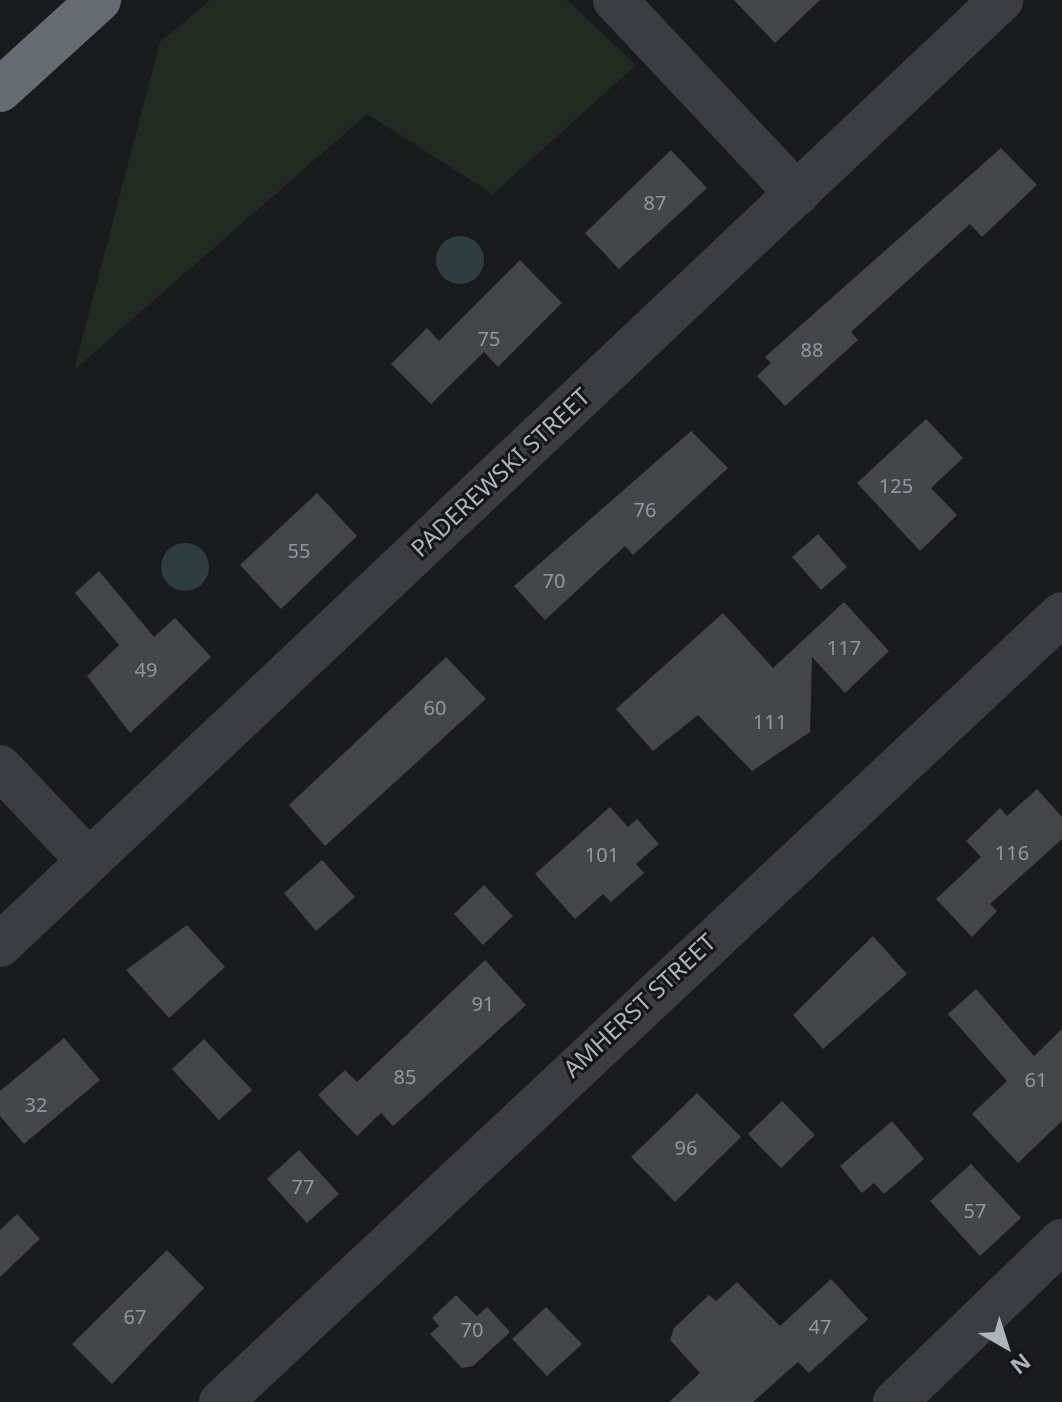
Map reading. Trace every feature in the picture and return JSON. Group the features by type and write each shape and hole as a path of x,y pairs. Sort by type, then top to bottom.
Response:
{"highway":[{"path":"0,90 99,0"}],"street":[{"path":"615,0 797,194"},
{"name":"PADEREWSKI STREET","path":"0,945 87,859 1001,0"},
{"name":"AMHERST STREET","path":"221,1402 1062,614"},
{"path":"0,767 87,859"},
{"path":"895,1402 1062,1241"}],"shaded area":[{"path":"210,0 567,0 636,65 493,194 367,114 74,370 160,42"},
{"path":"460,236 477,243 484,260 477,277 460,284 443,277 436,260 443,243"},
{"path":"185,543 202,550 209,567 202,584 185,591 168,584 161,567 168,550"}],"building":[{"path":"734,0 820,0 775,43"},
{"path":"1001,148 1037,185 982,237 970,224 851,332 858,340 785,406 757,376 771,363 765,357"},
{"path":"671,150 707,188 619,269 585,233"},
{"path":"520,260 562,303 498,367 484,352 431,404 391,364 427,328 439,341"},
{"path":"926,419 963,458 931,488 957,515 920,551 857,483"},
{"path":"691,431 728,468 633,555 625,546 545,620 514,586"},
{"path":"317,493 357,536 281,609 240,565"},
{"path":"818,534 847,567 821,590 792,557"},
{"path":"99,571 154,637 175,618 211,657 130,733 87,676 119,645 75,593"},
{"path":"844,602 889,651 845,693 812,657 810,732 752,771 698,715 653,751 616,709 723,613 773,668"},
{"path":"446,657 486,699 325,846 289,805"},
{"path":"1037,789 1062,817 1062,839 990,904 997,911 972,937 936,899 981,857 966,841 1000,808 1007,816"},
{"path":"610,807 628,827 637,819 659,844 636,864 644,873 611,902 603,894 575,919 535,874"},
{"path":"322,860 355,897 316,931 284,893"},
{"path":"484,885 513,916 483,945 454,914"},
{"path":"187,925 225,967 169,1018 126,970"},
{"path":"873,936 907,974 823,1049 793,1015"},
{"path":"485,960 526,1005 393,1126 381,1113 357,1136 318,1095 345,1070 357,1082"},
{"path":"976,989 1034,1056 1062,1029 1062,1121 1018,1163 972,1114 1007,1081 948,1014"},
{"path":"64,1038 100,1080 24,1144 0,1116 0,1091"},
{"path":"204,1039 252,1090 219,1120 172,1069"},
{"path":"697,1093 741,1137 675,1202 631,1157"},
{"path":"782,1101 815,1135 781,1168 748,1134"},
{"path":"892,1121 924,1159 884,1194 874,1183 862,1193 840,1166"},
{"path":"299,1150 339,1194 307,1223 267,1179"},
{"path":"971,1164 1021,1218 980,1256 930,1201"},
{"path":"17,1214 40,1239 0,1277 0,1230"},
{"path":"167,1250 204,1288 112,1384 72,1344"},
{"path":"831,1279 868,1319 809,1373 798,1362 753,1402 669,1402 700,1373 670,1340 674,1328 709,1295 716,1301 737,1282 780,1326"},
{"path":"456,1295 477,1316 487,1307 510,1332 473,1366 462,1368 430,1334 439,1326 432,1318"},
{"path":"546,1307 582,1344 547,1376 512,1339"}]}
